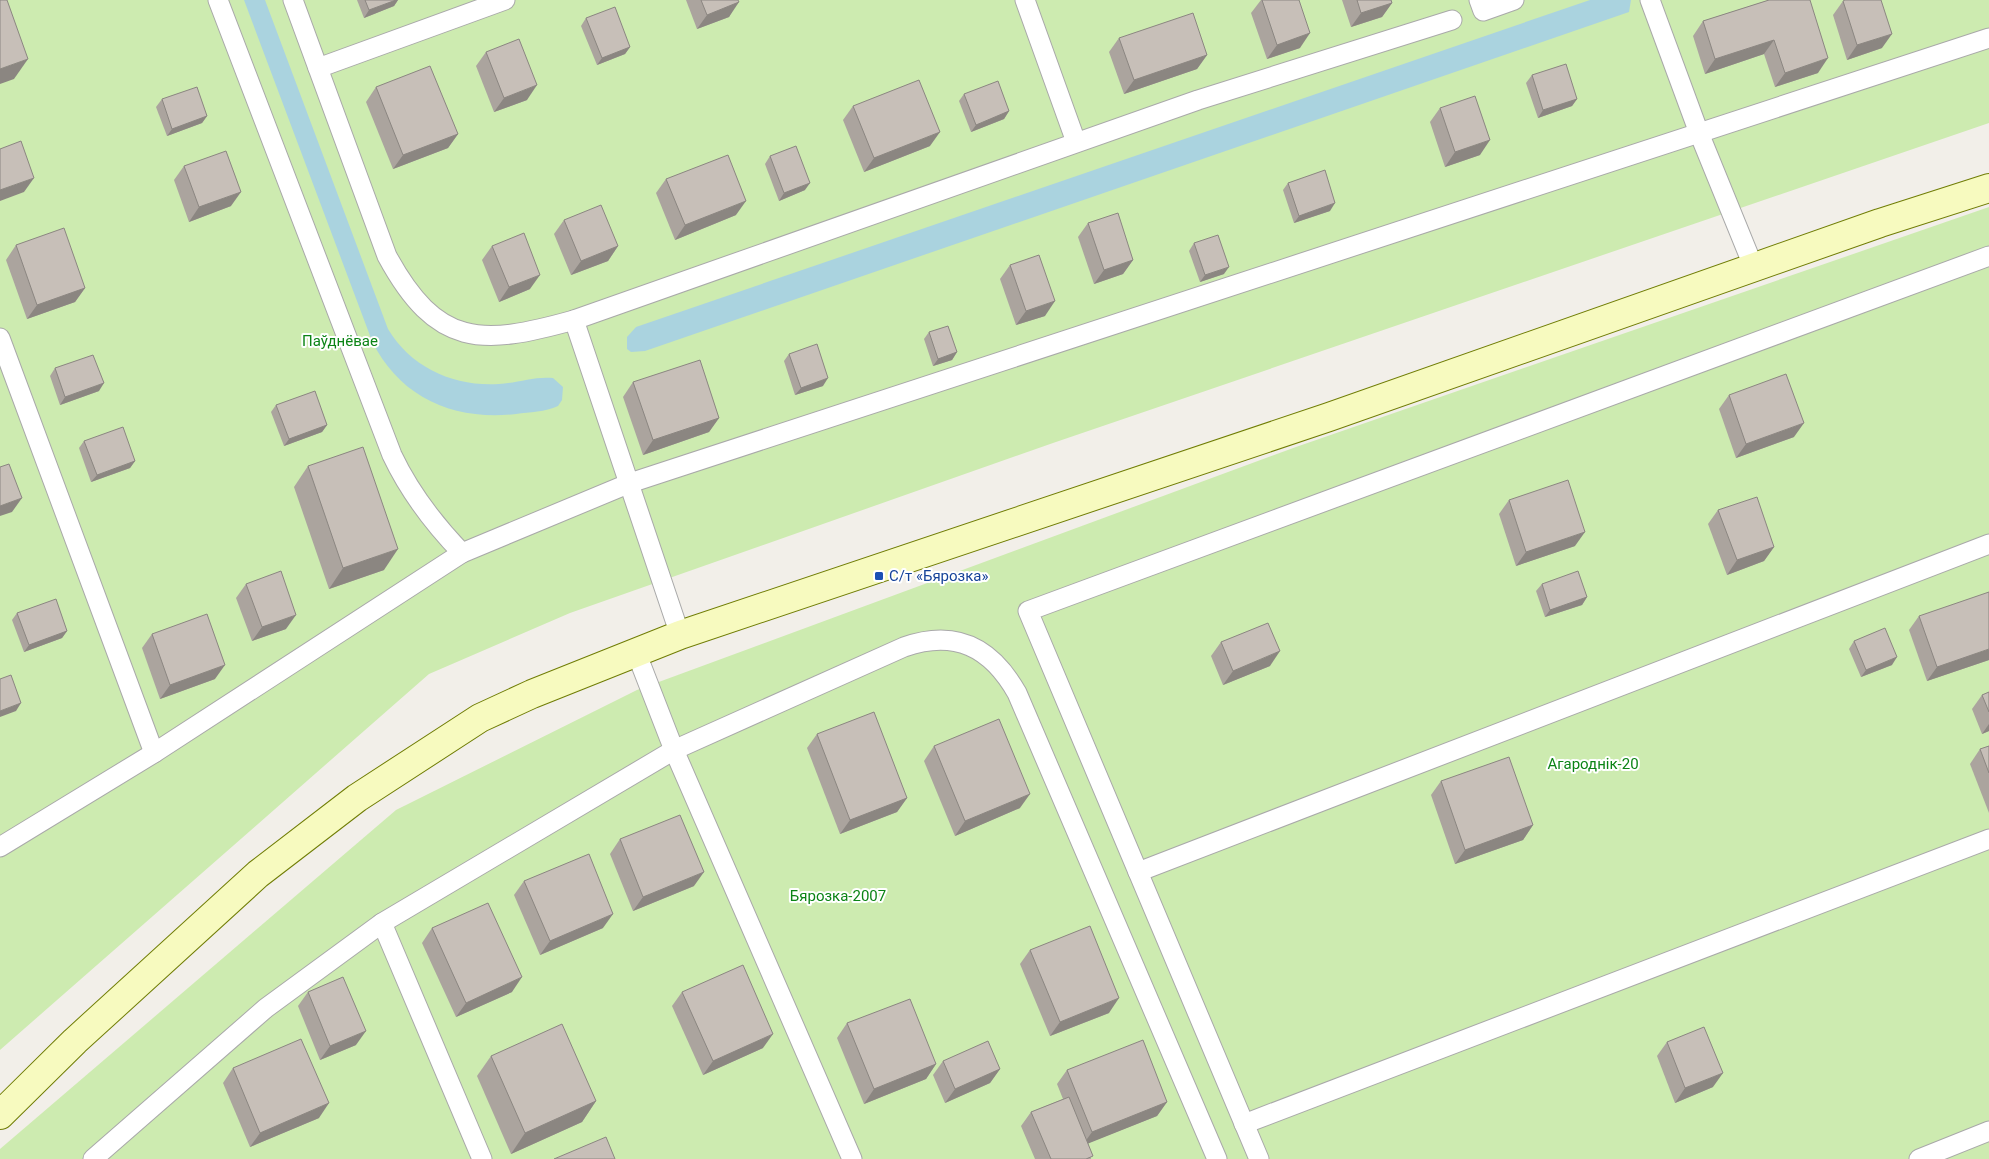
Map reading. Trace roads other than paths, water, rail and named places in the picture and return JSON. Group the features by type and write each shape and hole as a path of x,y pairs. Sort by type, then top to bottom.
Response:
{"street":[{"path":"0,1115 75,1041 258,874 358,798 480,718 532,694 680,635 1329,417 1989,188"}],"lane":[{"path":"218,0 392,455 403,479 422,508 462,553"},
{"path":"293,0 387,256 402,283 418,304 436,320 456,330 477,335 508,336 574,320 1198,100 1452,20"},
{"path":"318,68 505,0"},
{"path":"1025,0 1076,142"},
{"path":"1479,0 1483,11 1514,0"},
{"path":"1650,0 1699,133 1754,268"},
{"path":"0,847 154,753 462,553 630,483 1989,38"},
{"path":"1259,1159 1028,611 1989,256"},
{"path":"574,320 680,635"},
{"path":"0,338 154,753"},
{"path":"1138,872 1989,544"},
{"path":"100,1156 266,1008 382,924 674,750 924,640 941,639 962,642 989,657 1008,677 1017,693 1218,1159"},
{"path":"636,652 674,750 852,1159"},
{"path":"1244,1124 1989,839"},
{"path":"382,924 482,1159"},
{"path":"1919,1159 1989,1131"}],"water":[{"path":"244,0 265,0 388,329 398,343 422,364 436,372 466,382 499,384 553,378 563,387 562,400 558,406 537,412 493,415 471,414 451,409 431,402 414,391 384,361 372,341"},
{"path":"1590,0 1631,0 1629,12 645,351 631,352 627,349 627,337 636,327"}],"place":[{"name":"С/т «Бярозка»","path":"879,576"}],"park label":[{"name":"Паўднёвае","path":"340,341"},
{"name":"Агароднік-20","path":"1593,764"},
{"name":"Бярозка-2007","path":"838,896"}]}
